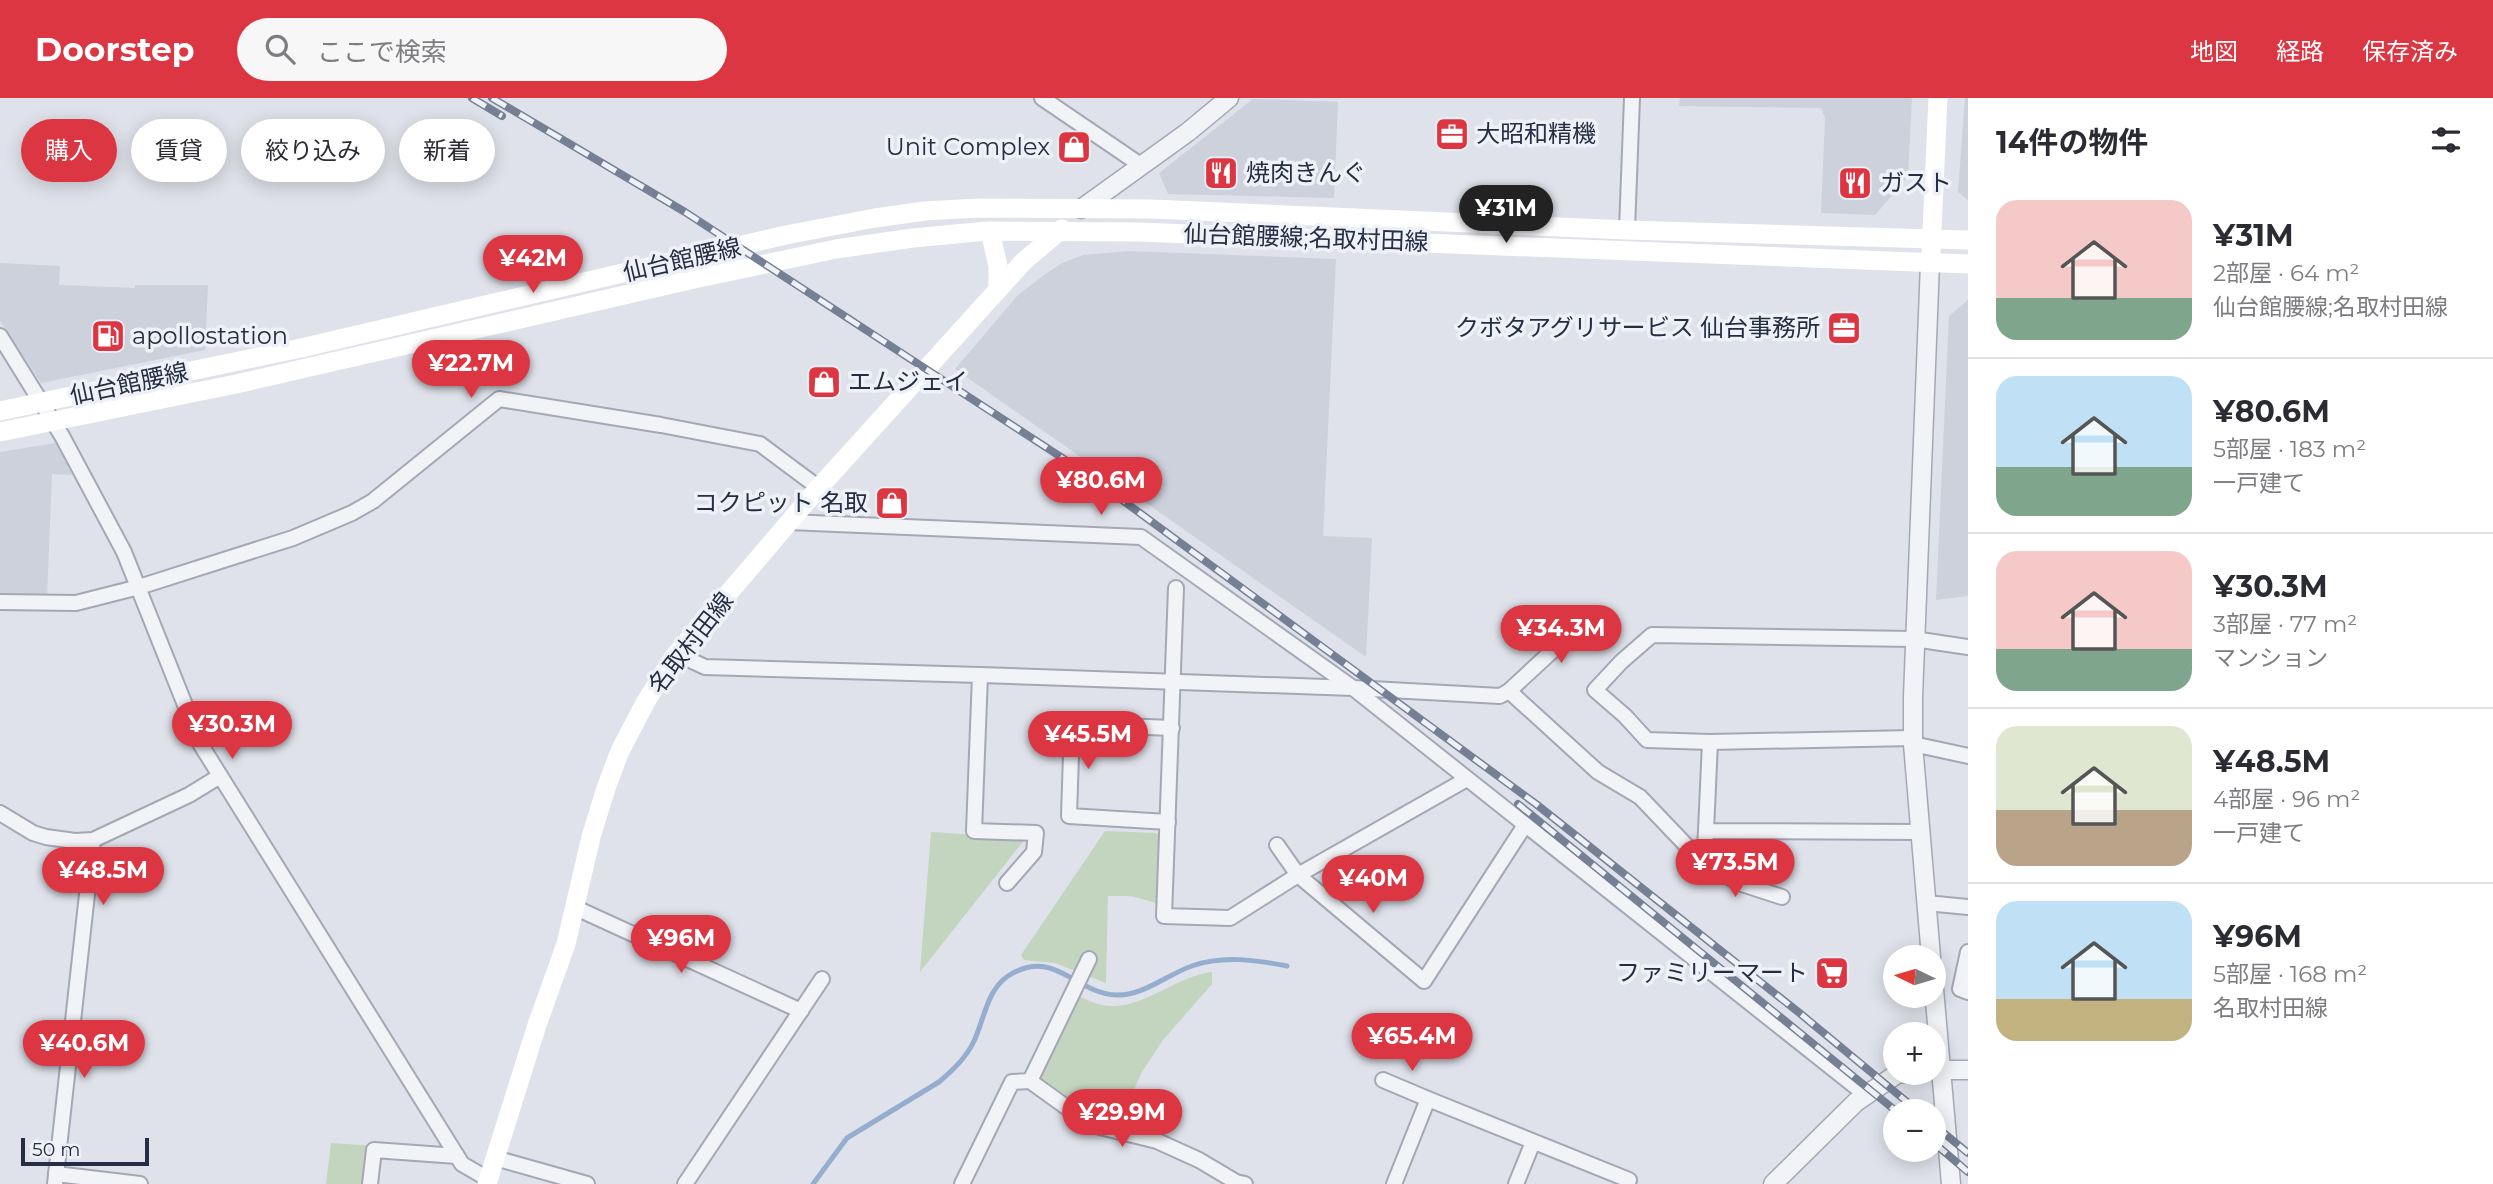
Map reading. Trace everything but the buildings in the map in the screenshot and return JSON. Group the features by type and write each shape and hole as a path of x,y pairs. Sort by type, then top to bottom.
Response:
{"main road":[{"path":"1938,98 1930,263 1968,264"},
{"name":"仙台館腰線","path":"0,411 301,348 786,235 875,218 925,211 978,208 1081,209"},
{"name":"仙台館腰線;名取村田線","path":"1081,209 1153,209 1627,230 1931,239"},
{"name":"名取村田線","path":"488,1182 576,908 591,837 620,751 645,703 677,654 819,488 1024,261 1081,209"},
{"path":"990,231 998,266 998,290"},
{"name":"仙台館腰線","path":"0,432 236,384 694,278 823,251 913,238 990,231 1059,231"},
{"name":"仙台館腰線;名取村田線","path":"1059,231 1476,244 1930,263"},
{"path":"1931,239 1968,240"}],"street":[{"path":"1042,98 1142,166"},
{"path":"1081,209 1142,166 1227,98"},
{"path":"1627,230 1632,98"},
{"path":"1930,263 1914,639 1913,741 1930,945"},
{"path":"0,336 53,422 124,552 201,746 462,1164 488,1182"},
{"path":"0,603 76,603 139,587 293,538 352,513 383,493 499,399 760,444 819,488"},
{"path":"789,522 1141,537 1353,688 1866,1095"},
{"path":"1176,588 1164,916 1230,918 1298,875 1467,779"},
{"path":"677,654 705,667 1353,688 1500,696 1510,691 1591,615"},
{"path":"1968,647 1914,639 1652,635 1595,690 1647,740 1913,741 1968,755"},
{"path":"980,675 974,831 1036,833 1034,852 1007,883"},
{"path":"1510,691 1598,772 1640,797 1704,864 1742,884 1782,897"},
{"path":"1168,822 1069,816 1072,724 1172,728"},
{"path":"1704,864 1710,742"},
{"path":"0,813 33,833 46,837 75,841 93,840 189,795 220,776"},
{"path":"1277,845 1298,875 1424,981 1525,825"},
{"path":"1706,831 1920,832"},
{"path":"93,840 55,1179 140,1184"},
{"path":"1926,903 1968,907"},
{"path":"576,908 801,1011"},
{"path":"1968,952 1960,989 1968,992"},
{"path":"1030,1081 1089,958"},
{"path":"685,1184 822,979"},
{"path":"1946,1070 1968,1070"},
{"path":"1383,1080 1629,1180 1628,1184"},
{"path":"962,1184 1012,1082 1030,1081 1073,1112 1100,1127 1157,1141 1199,1160 1236,1182 1245,1184"},
{"path":"1773,1184 1856,1102 1883,1083"},
{"path":"1939,1085 1951,1184"},
{"path":"1394,1184 1428,1099"},
{"path":"1516,1184 1533,1142"},
{"path":"370,1184 374,1150 457,1156"},
{"path":"495,1158 587,1184"}],"shaded area":[{"path":"1680,98 1912,98 1908,177 1875,215 1821,213 1825,118 1821,108 1679,106"},
{"path":"1965,98 1968,98 1968,200 1958,192"},
{"path":"1253,99 1338,102 1334,198 1168,194 1159,173"},
{"path":"1130,251 1336,259 1323,536 1372,538 1366,657 955,369 1018,295 1044,275 1062,263 1083,255"},
{"name":"apollostation","path":"0,263 60,266 59,285 135,288 135,285 208,285 205,350 41,383 0,321"},
{"path":"1968,300 1968,596 1936,600 1949,316"},
{"path":"56,443 72,475 52,474 47,599 0,597 0,452"}],"green space":[{"path":"1105,831 1156,833 1160,836 1156,903 1131,896 1108,896 1106,983 1055,963 1024,960 1021,955"},
{"path":"931,832 1026,838 920,972"},
{"path":"1212,972 1212,984 1163,1040 1142,1072 1117,1126 1084,1112 1039,1079 1078,996 1105,1006 1127,1004 1187,979"},
{"path":"331,1143 376,1146 366,1184 326,1184"}],"waterway":[{"path":"813,1184 847,1138 939,1082 954,1068 974,1041 995,989 1008,976 1024,968 1039,966 1052,969 1102,993 1117,995 1136,992 1204,963 1251,960 1287,966"}],"railway":[{"path":"472,98 502,116"},
{"path":"492,98 685,212 1084,472 1536,804 1904,1099"},
{"path":"1518,804 1883,1100"},
{"path":"1946,1135 1968,1153"},
{"path":"1946,1153 1968,1172"}],"place":[{"name":"大昭和精機","path":"1452,134"},
{"name":"Unit Complex","path":"1074,147"},
{"name":"焼肉きんぐ","path":"1221,173"},
{"name":"ガスト","path":"1855,183"},
{"name":"クボタアグリサービス 仙台事務所","path":"1844,328"},
{"name":"apollostation","path":"108,336"},
{"name":"エムジェイ","path":"824,382"},
{"name":"コクピット 名取","path":"892,503"},
{"name":"ファミリーマート","path":"1832,973"}]}
